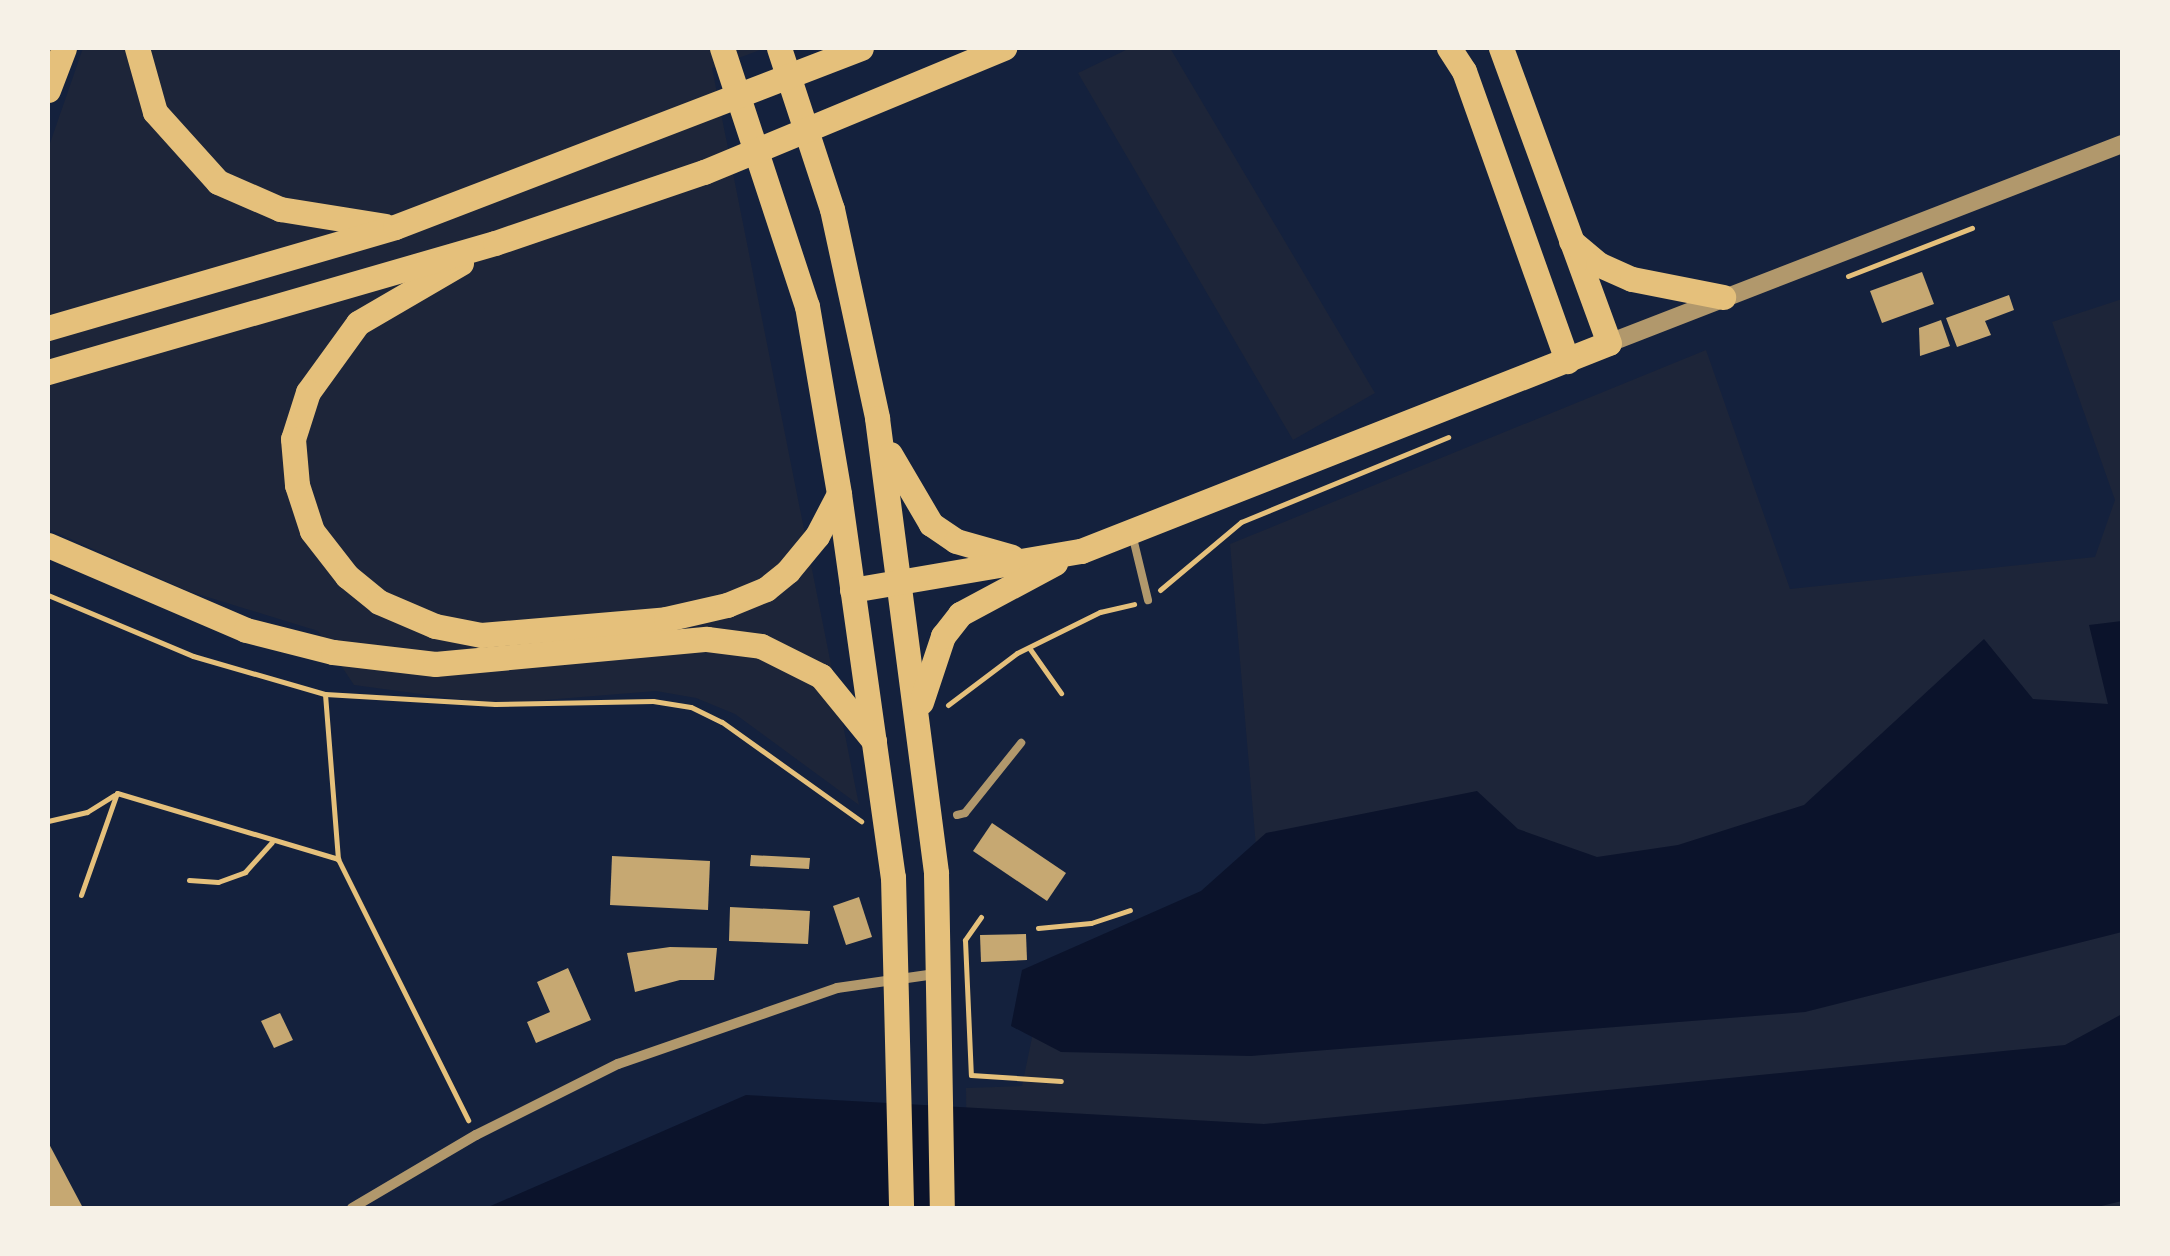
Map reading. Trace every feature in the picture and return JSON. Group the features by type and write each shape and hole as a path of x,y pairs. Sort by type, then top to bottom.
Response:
{"main road":[{"path":"48,90 64,48"},
{"path":"136,48 155,112 218,182 280,209 395,227"},
{"path":"722,48 807,306 839,494 882,784 896,975 901,1208"},
{"path":"779,48 832,210 877,418 918,716 942,974 942,1208"},
{"path":"48,372 496,243 704,172 868,108 1004,48"},
{"path":"1448,48 1464,70 1567,360"},
{"path":"918,716 943,636 960,614 1081,551 1609,343 1567,238 1501,48"},
{"path":"48,328 395,227 855,50"},
{"path":"1567,238 1598,264 1632,278 1723,297"},
{"path":"496,243 358,322 308,392 298,423 296,486 312,531 347,576 379,602 435,626 481,636 666,619 727,605 766,589 788,571 817,536 839,494"},
{"path":"877,418 899,478 930,524 956,541 1021,560"},
{"path":"48,545 246,630 334,652 435,664 707,639 761,646 822,676 874,741"},
{"path":"852,590 1081,551"}],"street":[{"path":"1609,343 2122,144"},
{"path":"352,1208 476,1135 618,1064 836,988 896,975 942,974"}],"lane":[{"path":"1132,534 1148,600"},
{"path":"956,815 966,813 1020,744"}],"path":[{"path":"1840,279 1978,226"},
{"path":"1148,600 1241,522 1461,431"},
{"path":"48,595 193,656 325,694 494,704 653,701 691,708 722,722 861,820"},
{"path":"1030,649 1061,693"},
{"path":"325,694 338,859 476,1135"},
{"path":"48,821 87,812 117,793 338,859"},
{"path":"81,894 117,793"},
{"path":"190,880 218,882 244,872 272,842"},
{"path":"1038,928 1091,923 1130,910"},
{"path":"981,916 965,940 971,1075 1061,1081"}],"shaded area":[{"path":"83,48 765,48 712,68 859,805 735,714 696,698 656,691 494,704 354,685 318,631 188,591 48,529 48,149"},
{"path":"1130,48 1170,48 1375,393 1293,440 1078,73"},
{"path":"2122,299 2122,1208 967,1208 966,1088 1022,1086 1048,960 1258,870 1230,544 1706,350 1790,589 2095,557 2115,500 2052,322"},
{"path":"2122,621 2122,932 1805,1012 1251,1056 1061,1052 1011,1026 1022,970 1201,891 1266,833 1477,791 1518,829 1597,857 1678,845 1804,805 1984,639 2033,699 2108,704 2089,625"},
{"path":"2122,1014 2122,1201 2093,1208 486,1208 746,1095 1264,1124 2065,1045"}],"building":[{"path":"1922,272 1934,304 1882,323 1870,291"},
{"path":"2009,295 2014,310 1985,321 1991,335 1957,347 1946,318"},
{"path":"1941,320 1950,346 1920,356 1919,328"},
{"path":"992,823 1066,873 1047,901 973,851"},
{"path":"751,855 810,858 809,869 750,866"},
{"path":"612,856 710,861 708,910 610,905"},
{"path":"859,897 872,937 846,945 833,906"},
{"path":"730,907 810,911 808,944 729,941"},
{"path":"1026,934 1027,960 981,962 980,935"},
{"path":"670,947 717,948 714,980 680,980 635,992 627,953"},
{"path":"568,968 591,1020 536,1043 527,1022 550,1012 537,982"},
{"path":"280,1013 293,1040 274,1048 261,1021"},
{"path":"48,1142 83,1208 51,1208"}]}
